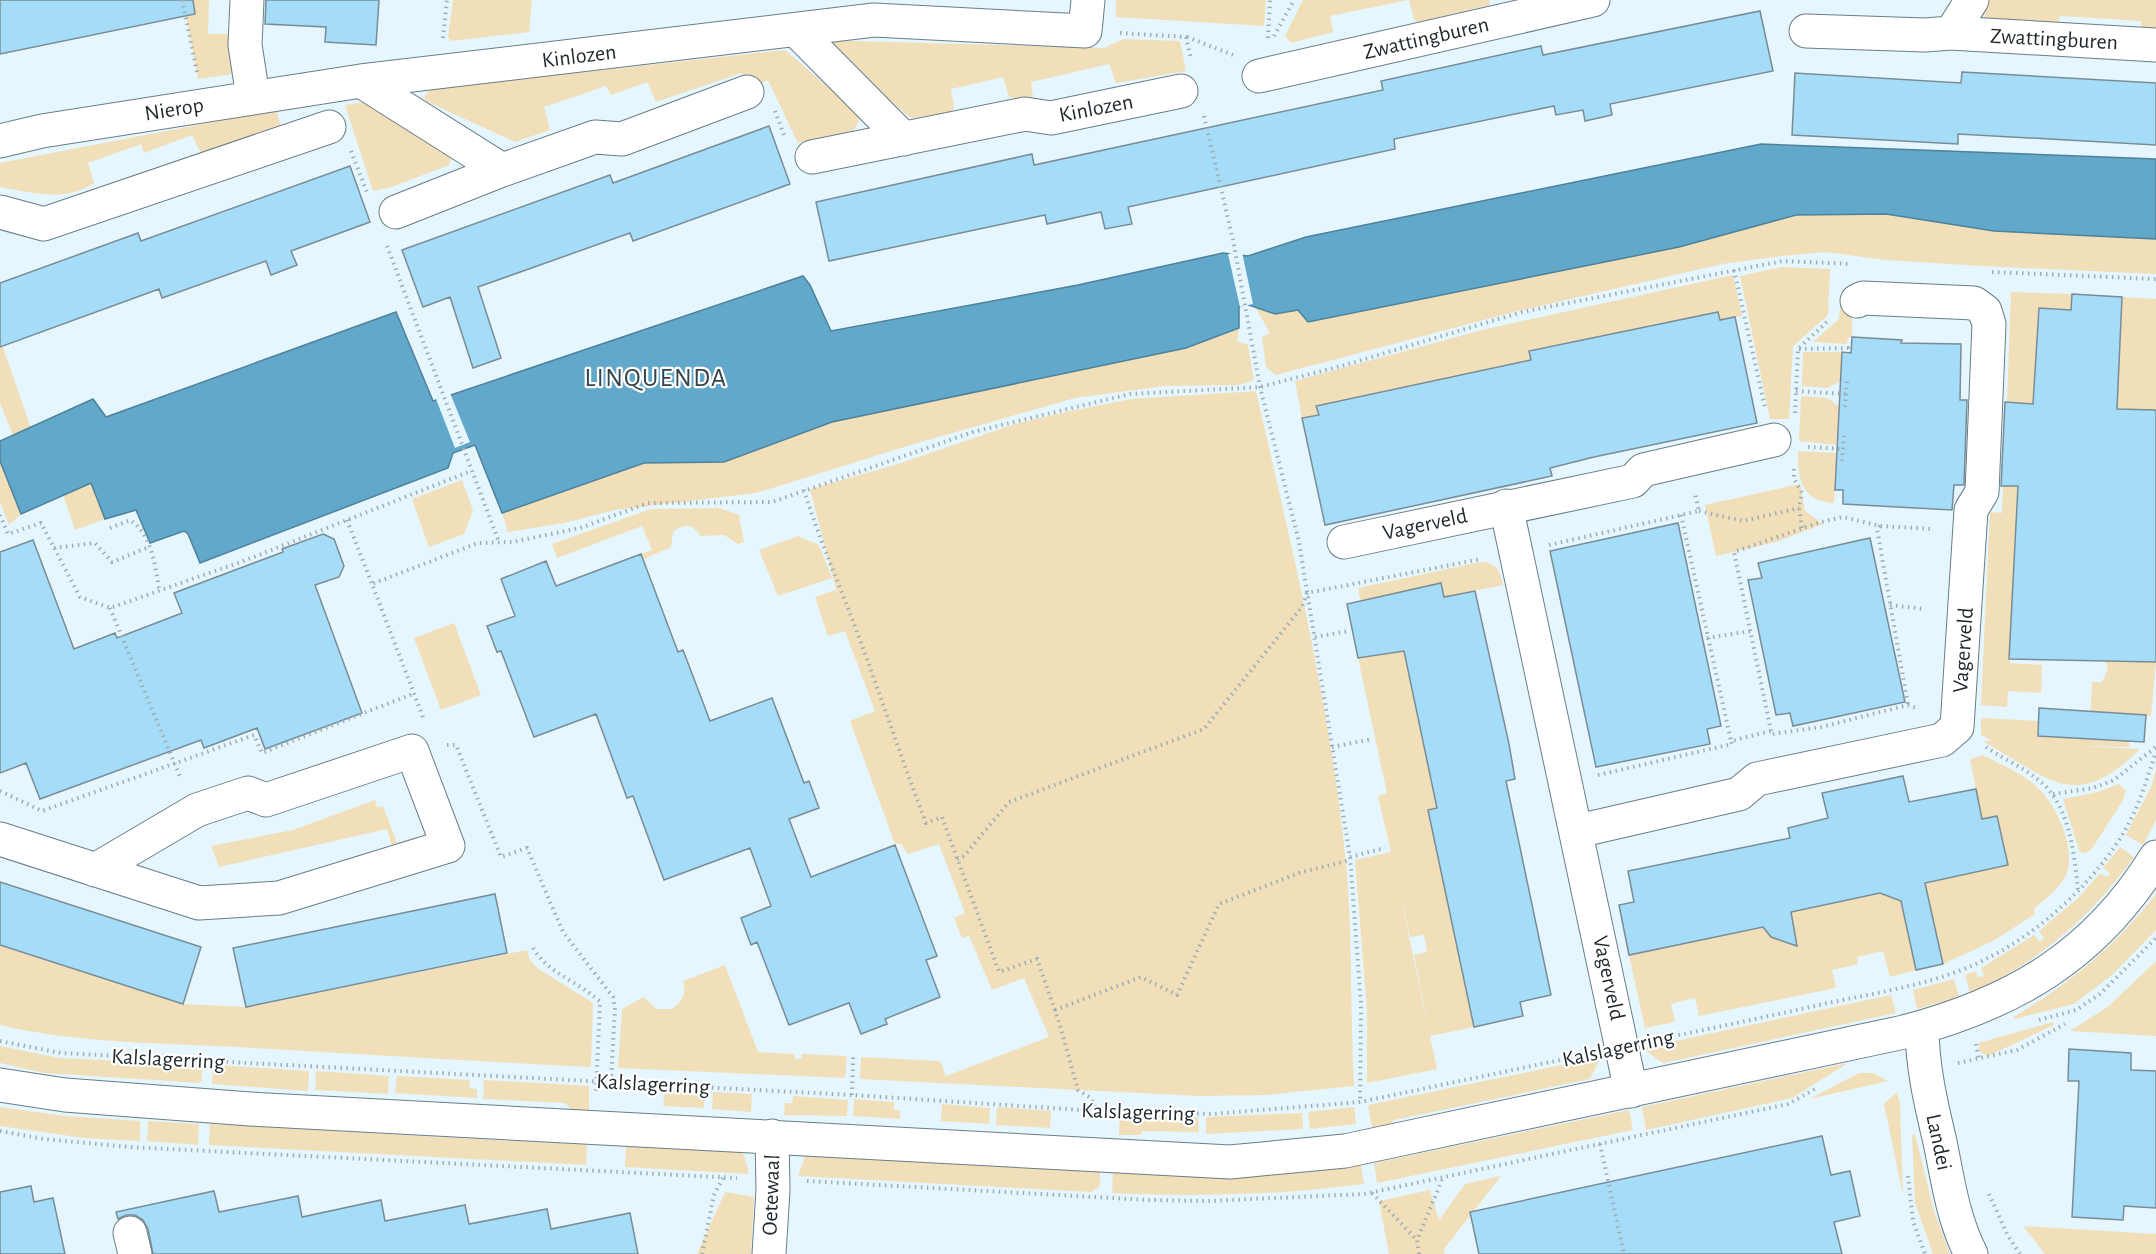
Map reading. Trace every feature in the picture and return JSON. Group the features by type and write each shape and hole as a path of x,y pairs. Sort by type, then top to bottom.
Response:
{"street":[{"path":"247,0 244,45 253,97"},
{"name":"Kinlozen","path":"253,97 362,81 874,20 1085,31 1088,0"},
{"name":"Zwattingburen","path":"1263,61 1593,0"},
{"name":"Zwattingburen","path":"1951,33 1972,0"},
{"path":"796,30 904,139"},
{"name":"Zwattingburen","path":"1806,31 1925,35 1951,33 2156,45"},
{"path":"362,81 502,170"},
{"name":"Kinlozen","path":"812,157 1025,114 1051,117 1181,91"},
{"path":"388,219 502,170 595,137 622,139 747,92"},
{"name":"Nierop","path":"0,141 42,131 253,97"},
{"path":"0,212 44,224 338,133"},
{"name":"Vagerveld","path":"1578,831 1739,794 1757,779 1942,740 1957,727 1971,510 1982,492 1989,324 1985,311 1974,303 1863,298 1845,309"},
{"name":"Vagerveld","path":"1344,542 1632,481 1643,470 1788,443"},
{"name":"Vagerveld","path":"1506,506 1578,831 1631,1091"},
{"path":"0,839 95,870 199,903 279,898 448,846 412,751 266,800 248,793 197,810 95,870"},
{"name":"Kalslagerring","path":"0,1086 65,1095 250,1109 1230,1162 1345,1151 1922,1027 1979,1009 2009,996 2039,977 2104,924 2125,902 2156,857"},
{"name":"Landei","path":"1922,1027 1922,1051 1928,1089 1951,1199 1961,1235 1971,1254"},
{"name":"Oetewaal","path":"769,1254 773,1190 772,1136"}],"path":[{"path":"182,0 197,74"},
{"path":"1263,61 1270,0"},
{"path":"747,92 758,95 768,92 792,157 812,157"},
{"path":"338,133 388,219 442,394 499,542"},
{"path":"1233,240 1260,387 1299,542 1350,858 1360,1004 1360,1102"},
{"path":"372,584 478,543 499,542 580,528 648,503 772,502 973,432 1130,394 1260,387 1345,365 1522,312 1783,261 1858,265"},
{"path":"1836,263 1836,273"},
{"path":"1734,270 1788,443 1843,449"},
{"path":"1983,272 2156,279"},
{"path":"1795,414 1798,349 1845,309"},
{"path":"1798,349 1848,348 1848,353"},
{"path":"1845,407 1846,380"},
{"path":"1796,391 1846,394"},
{"path":"1842,461 1844,435"},
{"path":"1794,468 1794,479 1802,493 1799,508 1802,528"},
{"path":"0,515 8,534 41,523 80,597 110,608 241,562 471,471"},
{"path":"804,490 926,824 942,818 999,972 1037,958 1078,1090 1091,1098 1097,1111"},
{"path":"1699,511 1743,521 1799,508"},
{"path":"1546,546 1680,515 1732,744 1591,777"},
{"path":"1731,741 1771,731 1734,552 1802,528 1844,517 1880,526 1970,531"},
{"path":"110,528 130,520 141,528 150,547 159,589"},
{"path":"347,520 426,724"},
{"path":"1880,526 1877,530 1908,705"},
{"path":"54,548 95,543 112,561 150,547"},
{"path":"1307,593 1485,558"},
{"path":"957,859 964,856 1009,802 1204,729 1302,607 1307,593"},
{"path":"1890,605 1924,609"},
{"path":"110,608 173,763 197,810"},
{"path":"1314,637 1349,631"},
{"path":"1707,638 1751,631"},
{"path":"0,791 42,811 254,735 262,753 415,693"},
{"path":"1332,747 1373,739"},
{"path":"1979,742 2040,781 2053,794 2071,837 2078,890"},
{"path":"445,745 456,745 501,857 527,848 563,932 613,997 611,1082"},
{"path":"2053,794 2086,790 2114,780 2156,747"},
{"name":"Kalslagerring","path":"0,1041 62,1053 852,1095 1097,1111 1212,1114 1360,1102 1899,988 1957,972 2000,951 2030,932 2078,890 2120,838 2145,789 2156,752"},
{"path":"1055,1010 1140,977 1177,995 1219,904 1299,873 1385,848"},
{"path":"2076,1010 2100,994 2156,938"},
{"path":"533,948 542,962 578,983 600,1002 597,1081"},
{"path":"1952,1064 2017,1050 2066,1024"},
{"path":"1976,1044 1979,1059"},
{"path":"852,1095 853,1056"},
{"path":"1600,1144 1624,1254"},
{"path":"702,1254 714,1195 723,1178"},
{"path":"1419,1254 1417,1240 1442,1179"},
{"path":"1371,1193 1417,1240"}],"shaded area":[{"path":"183,0 209,0 208,34 233,34 233,74 198,79"},
{"path":"453,0 532,0 529,32 451,41 448,37"},
{"path":"1116,0 1266,0 1264,26 1116,17"},
{"path":"1303,0 1408,0 1330,16 1333,32 1291,43 1285,36"},
{"path":"1409,0 1489,0 1490,5 1417,22"},
{"path":"1989,0 2156,0 2156,33 2141,31 2141,21 2060,16 2058,26 1985,21 1985,8"},
{"path":"1123,39 1180,41 1186,71 1116,83 1109,64 1031,82 1033,97 1030,100 1009,97 1003,77 951,89 954,108 951,113 911,118 817,40 1104,48"},
{"path":"785,50 857,112 859,121 854,130 798,143 768,80 758,85 741,73 656,102 647,82 611,95 606,86 544,107 550,130 515,142 426,101 424,97 431,89"},
{"path":"371,101 453,156 449,165 392,187 373,191 345,105"},
{"path":"276,110 281,127 201,154 192,135 144,153 141,144 88,163 94,183 72,193 36,193 0,187 0,163"},
{"path":"1886,214 2065,233 2156,239 2156,274 1885,260 1826,252 1781,256 1722,264 1514,312 1276,375 1266,367 1262,337 1270,333 1254,305 1275,314 1298,310 1308,322 1679,247 1796,215"},
{"path":"1781,267 1830,269 1828,315 1793,346 1789,419 1770,419 1740,276"},
{"path":"1733,275 1742,316 1720,320 1718,311 1690,317 1692,323 1665,332 1663,322 1637,328 1639,337 1610,334 1583,340 1583,345 1529,351 1531,361 1316,406 1318,415 1302,418 1295,381 1482,330"},
{"path":"2011,292 2072,294 2071,309 2039,308 2035,377 2065,406 2007,402"},
{"path":"2122,297 2156,299 2156,465 2139,662 2156,662 2151,716 2131,714 2129,747 2080,746 2140,749 2118,768 2098,780 2081,785 2064,784 2029,769 1986,743 1984,741 1993,741 1981,735 1981,718 2039,721 2038,736 2089,739 2092,682 2102,682 2108,669 2103,655"},
{"path":"1840,307 1852,308 1852,337 1848,338 1847,344 1813,342 1839,319"},
{"path":"1239,328 1237,341 1248,345 1254,380 1239,385 1164,386 1075,398 914,444 756,493 615,510 564,523 508,532 502,513 644,463 724,462 832,422 1186,348"},
{"path":"0,339 31,428 13,435 0,403"},
{"path":"1803,352 1842,352 1841,381 1827,388 1802,386"},
{"path":"1256,391 1320,685 1339,804 1346,864 1351,947 1354,1086 1266,1095 1199,1096 860,1079 861,1057 940,1061 946,1076 1049,1037 1024,978 992,990 969,936 962,938 954,918 965,913 939,844 908,854 901,844 895,844 850,721 875,711 845,631 828,636 815,597 835,590 837,593 810,489 898,464 1012,425 1061,413 1131,399"},
{"path":"1801,396 1827,398 1840,407 1836,445 1799,441"},
{"path":"1798,451 1837,453 1834,503 1815,498 1804,487 1799,471"},
{"path":"0,461 21,514 9,525 0,502"},
{"path":"462,480 473,510 464,534 429,547 412,499"},
{"path":"91,483 105,519 75,530 63,495"},
{"path":"1800,484 1805,511 1823,524 1776,542 1716,556 1705,505"},
{"path":"2003,486 2029,487 2010,663 2042,665 2041,693 2008,691 2007,707 1981,705 1990,512 2002,513"},
{"path":"719,508 739,515 744,542 738,544 724,535 700,536 695,529 684,526 673,532 671,547 644,559 641,554 652,550 642,526 557,558 552,544 651,509"},
{"path":"798,536 819,545 832,578 778,596 759,550"},
{"path":"1480,562 1486,562 1497,568 1503,585 1444,597 1441,583 1392,594 1438,808 1428,810 1474,1027 1430,1036 1437,1069 1367,1083 1367,1011 1355,860 1391,852 1378,796 1387,793 1358,658 1371,655 1358,588","holes":["1400,894 1410,937 1424,935 1427,952 1414,955 1428,1027"]},
{"path":"454,623 481,695 441,710 414,638"},
{"path":"1983,755 2036,786 2051,804 2067,839 2069,864 2066,875 2056,889 2034,909 2035,914 1993,941 1943,964 1935,928 1916,970 1890,977 1883,951 1857,957 1858,964 1832,970 1836,988 1699,1016 1695,998 1671,1004 1675,1022 1645,1028 1629,955 1765,927 1771,937 1778,939 1794,921 1791,912 2008,864 1997,816 1982,819 1970,759"},
{"path":"2156,769 2156,820 2143,845 2126,835 2151,787"},
{"path":"2119,784 2126,791 2122,802 2093,847 2088,852 2082,853 2079,850 2063,799 2094,793"},
{"path":"375,800 377,808 383,806 397,843 416,837 420,839 394,853 387,829 219,867 211,846 293,830"},
{"path":"2120,847 2134,857 2100,899 2081,918 2040,953 2018,968 1970,993 1965,975 1976,971 1978,977 1984,976 1981,968 2034,935 2040,942 2044,938 2039,931 2079,897 2100,873 2107,877 2110,873 2103,868"},
{"path":"2156,894 2156,930 2113,974 2074,1004 2014,1019 2013,1017 2054,991 2090,963 2124,931"},
{"path":"0,945 183,1004 246,1007 527,950 530,960 537,968 593,1003 591,1067 117,1041 29,1031 0,1025"},
{"path":"2156,961 2156,1036 2070,1031 2109,1006"},
{"path":"725,965 758,1052 794,1054 796,1060 802,1058 801,1054 847,1056 845,1078 618,1068 622,1009 644,997 656,1009 671,1009 683,998 683,981"},
{"path":"1954,979 1959,997 1917,1009 1913,990"},
{"path":"1891,995 1896,1013 1663,1063 1642,1048"},
{"path":"2053,1022 2054,1025 1988,1056 1980,1052 1978,1043"},
{"path":"0,1046 59,1058 203,1065 201,1083 44,1073 0,1063"},
{"path":"1601,1057 1590,1079 1394,1120 1384,1134 1374,1138 1368,1105"},
{"path":"1848,1063 1792,1098 1646,1130 1642,1107"},
{"path":"213,1065 309,1071 308,1091 212,1084"},
{"path":"316,1071 389,1076 388,1094 315,1090"},
{"path":"1859,1073 1873,1073 1888,1081 1809,1099"},
{"path":"397,1076 470,1080 469,1088 477,1089 477,1098 395,1093"},
{"path":"484,1080 589,1086 589,1118 580,1118 565,1103 483,1099"},
{"path":"665,1090 704,1092 704,1108 663,1106"},
{"path":"713,1092 752,1094 751,1112 712,1109"},
{"path":"1897,1092 1900,1104 1903,1195 1884,1104"},
{"path":"793,1096 848,1100 847,1116 784,1115 785,1103 792,1103"},
{"path":"854,1099 894,1102 894,1110 900,1110 900,1119 853,1116"},
{"path":"942,1104 990,1108 989,1124 941,1121"},
{"path":"0,1107 64,1116 140,1121 140,1141 84,1138 0,1126"},
{"path":"997,1107 1051,1111 1050,1128 996,1125"},
{"path":"1354,1107 1356,1124 1310,1129 1308,1112"},
{"path":"1629,1110 1633,1130 1377,1183 1374,1163"},
{"path":"1302,1113 1303,1129 1206,1134 1206,1117"},
{"path":"1120,1115 1198,1117 1199,1132 1142,1131 1141,1135 1119,1135"},
{"path":"148,1121 199,1124 198,1145 147,1141"},
{"path":"210,1124 570,1144 578,1139 587,1140 586,1165 209,1145"},
{"path":"1915,1134 1934,1211 1950,1254 1933,1254 1915,1203 1912,1135"},
{"path":"626,1146 743,1152 749,1174 625,1167"},
{"path":"805,1156 1100,1172 1100,1186 1091,1192 798,1176"},
{"path":"1361,1165 1364,1184 1332,1188 1238,1194 1112,1193 1113,1173 1253,1175"},
{"path":"1501,1176 1444,1249 1445,1254 1389,1254 1379,1201 1430,1190 1439,1220 1465,1184"},
{"path":"725,1192 754,1197 751,1254 697,1254"},
{"path":"2023,1226 2156,1234 2156,1254 2045,1254"}],"water":[{"path":"1761,144 2156,159 2156,239 1994,231 1886,214 1796,215 1679,247 1308,322 1298,310 1275,314 1246,304 1239,307 1239,328 1186,348 832,422 724,462 644,463 502,513 475,445 453,453 448,468 200,563 188,534 184,531 150,543 136,510 105,519 91,483 21,514 0,461 0,441 93,399 106,417 396,312 433,401 803,276 810,285 831,331 1078,285 1223,253 1248,256 1306,237"}],"pier":[{"path":"1242,252 1253,304 1240,307 1228,254"},
{"path":"450,393 470,442 455,448 436,399"}],"building":[{"path":"0,0 193,0 195,14 0,54"},
{"path":"266,0 379,0 376,45 325,42 326,27 265,24"},
{"path":"1760,11 1773,71 1610,104 1612,115 1585,121 1583,110 1556,115 1554,106 1394,139 1395,149 1128,207 1132,224 1105,229 1101,212 1047,224 1045,215 829,261 816,202 1032,154 1034,165 1383,90 1381,81 1541,46 1543,55"},
{"path":"1962,72 2156,83 2156,145 1958,134 1958,144 1792,135 1795,73 1961,83"},
{"path":"769,126 790,184 633,241 630,233 478,287 501,358 473,368 450,297 423,307 402,250 610,175 613,183"},
{"path":"350,166 370,222 291,251 297,265 271,275 266,261 162,298 159,289 0,347 0,283 138,233 141,241"},
{"path":"2072,294 2122,297 2117,409 2156,410 2156,662 2009,659 2018,486 2001,486 2005,402 2033,404 2039,308 2071,310"},
{"path":"1718,312 1720,320 1735,317 1757,423 1550,468 1552,476 1325,525 1302,418 1319,415 1316,406 1531,360 1529,351"},
{"path":"1852,337 1902,340 1901,343 1961,344 1960,400 1967,400 1964,485 1954,485 1952,510 1843,504 1843,490 1835,490 1842,352 1851,353"},
{"path":"1678,523 1721,726 1707,729 1710,744 1596,767 1550,551"},
{"path":"323,534 334,539 344,566 339,577 315,585 362,713 265,749 257,728 204,748 201,740 40,799 26,763 0,773 0,552 33,540 74,649 115,633 117,638 182,613 174,593 283,552 282,549"},
{"path":"1870,538 1905,702 1793,726 1790,713 1776,715 1748,580 1762,578 1758,563"},
{"path":"641,554 678,652 683,650 710,721 772,698 804,783 809,781 819,808 789,819 811,877 895,845 937,956 926,960 940,997 885,1019 887,1024 861,1034 849,1003 789,1025 757,942 751,945 741,918 771,906 750,848 664,880 633,796 627,798 596,714 534,737 501,651 497,652 487,626 515,616 501,579 546,561 556,586"},
{"path":"1441,583 1444,597 1475,591 1509,744 1515,779 1506,781 1551,995 1520,1002 1523,1016 1474,1027 1428,810 1437,808 1404,651 1358,658 1347,604"},
{"path":"2039,708 2146,715 2144,742 2038,736"},
{"path":"1903,776 1909,802 1976,789 1982,819 1997,816 2008,865 1925,883 1943,964 1916,970 1901,901 1880,893 1791,912 1797,946 1771,937 1763,927 1629,955 1619,905 1634,902 1628,871 1790,838 1788,828 1828,818 1822,793"},
{"path":"0,882 201,947 183,1004 0,945"},
{"path":"495,894 507,953 246,1007 233,948"},
{"path":"2069,1049 2131,1053 2131,1070 2156,1071 2156,1208 2124,1206 2123,1220 2072,1217 2079,1081 2068,1081"},
{"path":"1822,1136 1831,1175 1850,1171 1860,1216 1834,1222 1842,1254 1479,1254 1470,1212"},
{"path":"31,1186 34,1202 53,1198 65,1254 0,1254 0,1192"},
{"path":"214,1191 219,1212 298,1196 302,1217 381,1200 385,1221 465,1205 469,1224 547,1209 551,1229 630,1213 638,1254 153,1254 148,1229 143,1220 135,1215 126,1215 118,1219 116,1212"}],"district":[{"name":"LINQUENDA","path":"656,378"}]}
